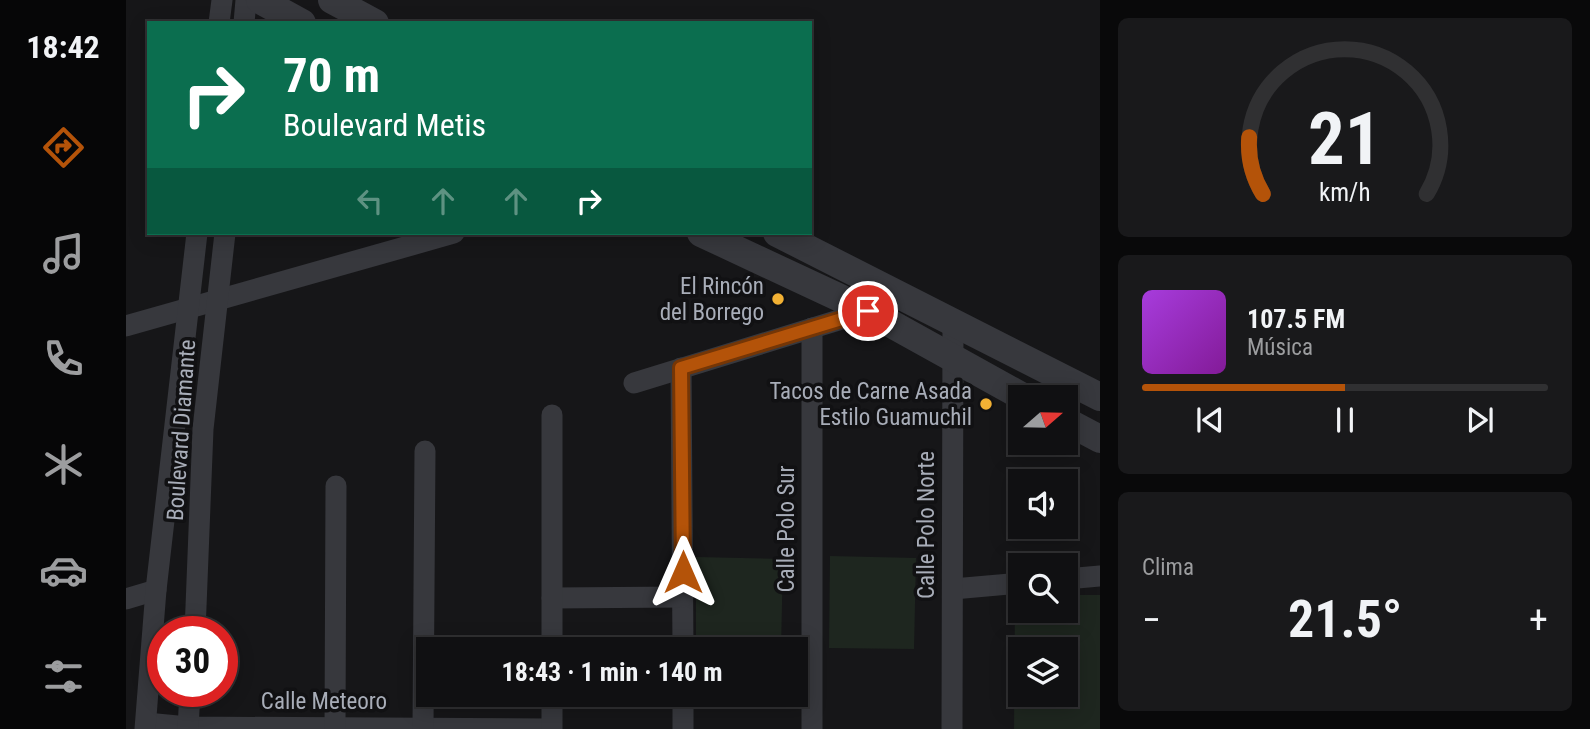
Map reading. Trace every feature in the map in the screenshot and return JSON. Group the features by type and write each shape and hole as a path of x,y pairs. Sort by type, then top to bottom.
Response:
{"street":[{"path":"219,21 222,0"},
{"path":"244,21 246,0"},
{"path":"260,0 298,21"},
{"path":"332,0 371,21"},
{"name":"Boulevard Diamante","path":"146,726 156,590 197,235"},
{"name":"Boulevard Diamante","path":"196,616 203,429 225,235"},
{"path":"126,326 447,235"},
{"path":"705,235 868,311 1008,389"},
{"path":"781,235 1100,397"},
{"path":"635,383 868,311"},
{"name":"Calle Polo Norte","path":"952,729 953,321"},
{"name":"Calle Polo Sur","path":"812,328 812,729"},
{"path":"681,368 683,637"},
{"path":"552,415 552,637"},
{"path":"1078,427 1100,439"},
{"path":"424,727 425,450"},
{"path":"335,728 336,486"},
{"path":"1078,578 1100,576"},
{"path":"953,589 1008,584"},
{"path":"126,599 156,590"},
{"path":"552,598 683,597"},
{"path":"188,728 189,707"},
{"path":"552,707 552,729"},
{"path":"682,729 683,707"},
{"name":"Calle Meteoro","path":"146,726 545,729"}],"shaded area":[{"path":"830,556 916,558 914,649 829,648"},
{"path":"696,557 783,559 781,637 696,637"},
{"path":"1078,595 1100,595 1100,729 1014,729 1014,707 1078,707 1078,637 1015,637 1015,623 1078,623"}],"place":[{"name":"El Rincón del Borrego","path":"778,299"},
{"name":"Tacos de Carne Asada Estilo Guamuchil","path":"986,404"}],"route":[{"path":"683,572 681,368 868,311"}]}
